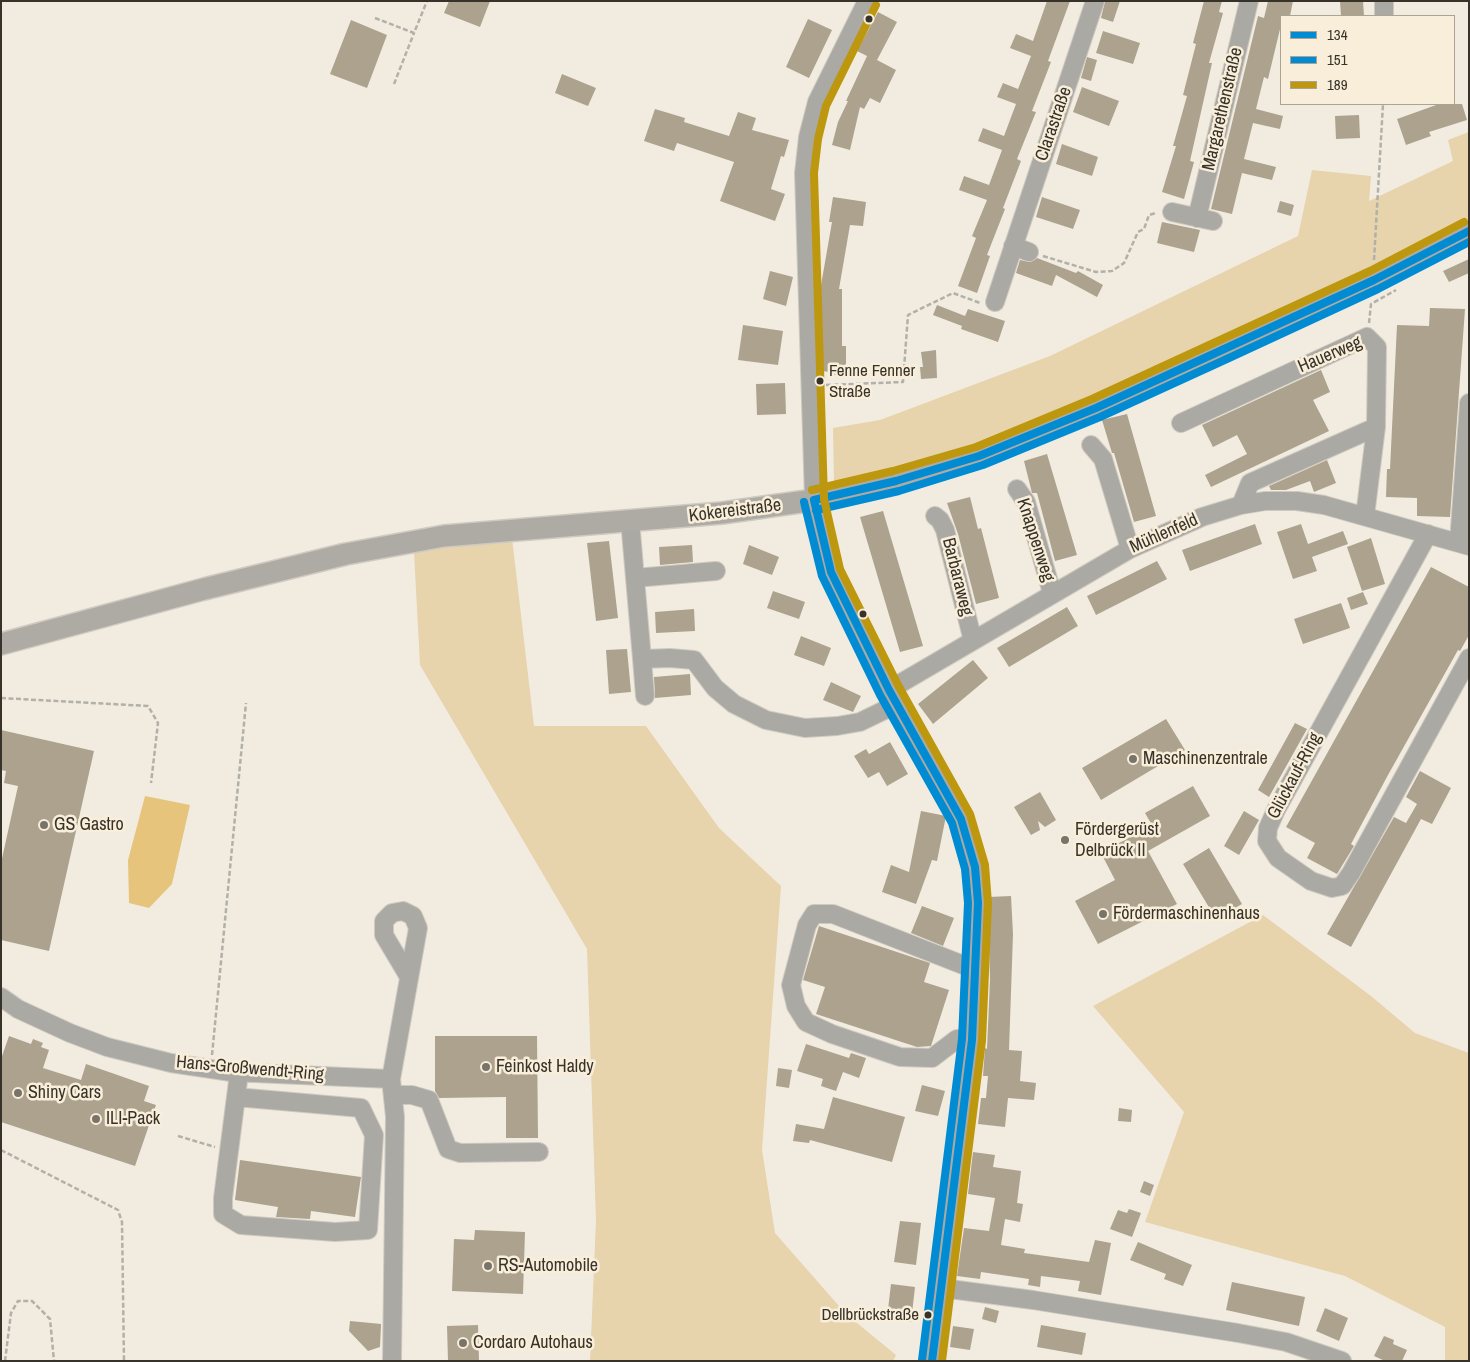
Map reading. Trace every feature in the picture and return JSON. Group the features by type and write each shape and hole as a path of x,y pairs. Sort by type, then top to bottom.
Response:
{"main road":[{"name":"Kokereistraße","path":"1,644 204,589 346,554 444,536 722,513 814,500 896,481 979,456 1114,400 1356,288 1469,231"}],"street":[{"path":"867,1 817,102 808,137 804,173 812,469 814,500 831,572 893,697 949,795 969,840 975,867 978,903 972,1040 932,1361"},
{"name":"Clarastraße","path":"995,302 1021,249 1095,1"},
{"name":"Margarethenstraße","path":"1172,212 1205,220 1248,1"},
{"path":"1384,1 1384,15"},
{"name":"Hauerweg","path":"1181,423 1367,337 1376,347 1376,427 1365,516"},
{"path":"1464,544 1469,403"},
{"path":"1241,504 1250,483 1376,427"},
{"path":"1091,445 1103,459 1130,549"},
{"name":"Knappenweg","path":"1017,489 1026,502 1052,593"},
{"name":"Mühlenfeld","path":"642,659 670,658 694,660 715,688 734,704 766,720 804,728 837,726 860,722 973,641 1130,549 1202,517 1241,504 1265,501 1297,501 1324,505 1464,544"},
{"name":"Barbaraweg","path":"935,516 940,520 945,530 973,641"},
{"path":"631,532 645,696"},
{"name":"Glückauf-Ring","path":"1428,534 1276,810 1268,828 1267,842 1278,858 1292,870 1311,881 1332,888 1342,886 1351,874 1469,658"},
{"path":"635,578 716,571"},
{"path":"972,1040 957,1039 932,1058 900,1057 832,1034 806,1022 796,1006 791,985 807,925 814,914 833,914 976,970"},
{"path":"392,1361 395,1117 392,1087 409,977"},
{"name":"Hans-Großwendt-Ring","path":"1,997 18,1009 70,1033 107,1047 171,1063 211,1069 392,1087 429,1100 448,1149 460,1153 539,1152"},
{"path":"236,1097 361,1108 374,1135 368,1230 335,1232 241,1225 223,1214 236,1097 240,1072"},
{"path":"942,1288 1033,1300 1229,1331 1286,1342 1342,1361"}],"path":[{"path":"394,84 427,1"},
{"path":"375,18 414,34"},
{"path":"1374,261 1383,105"},
{"path":"1021,249 1106,272 1124,263 1138,232 1144,229 1149,215 1172,212"},
{"path":"1367,337 1371,304 1403,286"},
{"path":"809,386 903,382 908,315 953,293 988,306 995,302"},
{"path":"1,698 148,706 158,723 151,783"},
{"path":"211,1069 246,703"},
{"path":"178,1136 217,1148 230,1148"},
{"path":"1,1150 118,1210 122,1222 124,1361"},
{"path":"6,1361 11,1313 18,1301 32,1301 50,1319 54,1361"}],"shaded area":[{"path":"1469,132 1469,220 1092,402 975,448 892,475 834,485 833,428 880,420 1050,356 1298,236 1312,170 1371,176 1369,201 1453,161 1448,140"},
{"path":"512,538 534,726 646,726 719,828 781,886 762,1150 775,1233 846,1314 896,1355 893,1361 590,1361 596,1221 587,949 420,665 414,552"},
{"path":"145,796 190,805 172,884 149,908 129,903 128,860"},
{"path":"1263,915 1371,996 1415,1033 1469,1053 1469,1361 1445,1361 1445,1327 1345,1276 1145,1222 1184,1112 1093,1006"}],"building":[{"path":"449,1 490,1 480,27 444,13"},
{"path":"1047,1 1070,1 1048,61 1051,62 1032,111 1036,112 1017,159 1021,161 987,255 990,256 977,293 958,286 976,238 972,236 987,200 959,190 964,176 989,185 1002,150 978,141 983,128 1004,136 1016,104 997,97 1003,83 1018,89 1031,56 1010,48 1016,34 1033,41"},
{"path":"1105,1 1120,1 1113,22 1101,18"},
{"path":"1204,1 1222,1 1219,12 1223,13 1209,63 1212,63 1190,161 1194,162 1184,199 1162,192 1176,146 1173,146 1187,96 1183,95 1196,44 1193,43"},
{"path":"1268,1 1293,1 1290,15 1280,15 1280,29 1268,79 1264,77 1256,109 1283,116 1280,129 1253,123 1244,159 1276,167 1272,180 1242,173 1232,214 1211,209 1258,16 1264,18"},
{"path":"1340,1 1363,1 1364,15 1341,15"},
{"path":"878,12 897,22 877,60 896,70 880,103 870,98 864,109 860,107 850,150 832,145 838,122 848,101 846,101 867,56 857,51"},
{"path":"808,19 832,30 809,78 786,67"},
{"path":"351,20 387,35 367,88 330,74"},
{"path":"1103,31 1140,43 1133,64 1096,53"},
{"path":"1087,57 1097,60 1091,81 1081,78"},
{"path":"562,74 596,88 588,106 555,93"},
{"path":"1082,87 1119,101 1109,126 1073,112"},
{"path":"1462,104 1467,120 1429,132 1431,136 1406,145 1397,119 1436,105"},
{"path":"655,109 685,118 684,122 729,136 738,112 756,118 752,130 789,140 784,157 781,156 771,189 785,194 775,221 720,201 734,162 677,143 674,151 644,141"},
{"path":"1359,115 1360,138 1336,139 1335,116"},
{"path":"1062,144 1098,157 1092,176 1056,164"},
{"path":"833,197 866,202 863,226 850,225 839,289 842,289 842,346 846,346 846,374 831,375 831,372 821,371 820,291 832,222 829,222"},
{"path":"1042,197 1080,210 1073,229 1036,217"},
{"path":"1280,201 1294,205 1291,216 1277,212"},
{"path":"1162,222 1200,230 1194,252 1157,243"},
{"path":"1037,258 1076,273 1078,271 1103,285 1097,297 1056,275 1052,286 1016,273 1020,260 1030,262"},
{"path":"1469,259 1469,273 1449,282 1443,271"},
{"path":"770,271 793,277 786,306 763,299"},
{"path":"937,305 965,316 968,309 1005,321 998,342 961,329 962,326 933,315"},
{"path":"1430,308 1465,309 1450,517 1417,516 1417,498 1386,497 1387,469 1390,469 1397,325 1429,326"},
{"path":"743,325 783,331 778,365 738,360"},
{"path":"936,350 937,378 921,379 920,367 923,367 921,352"},
{"path":"1321,370 1330,392 1313,400 1329,431 1211,487 1205,475 1247,454 1237,435 1213,447 1202,425"},
{"path":"785,383 786,414 757,415 756,384"},
{"path":"1127,414 1156,516 1134,522 1114,453 1112,453 1102,420"},
{"path":"1047,454 1077,555 1055,561 1037,493 1032,493 1024,461"},
{"path":"1327,460 1336,483 1314,492 1310,481 1286,490 1271,490 1269,486"},
{"path":"970,497 978,529 981,528 999,598 976,604 958,534 947,503"},
{"path":"883,511 923,646 900,652 860,517"},
{"path":"1255,524 1262,544 1190,571 1182,550"},
{"path":"1301,524 1308,544 1343,531 1348,544 1312,557 1317,571 1293,579 1277,532"},
{"path":"1371,538 1385,584 1362,591 1347,547"},
{"path":"609,541 618,618 596,621 587,543"},
{"path":"692,545 693,562 660,565 659,547"},
{"path":"749,545 779,557 772,575 743,564"},
{"path":"1157,561 1167,579 1096,615 1087,596"},
{"path":"1431,567 1469,587 1469,635 1460,651 1458,650 1388,775 1351,844 1354,846 1337,874 1307,858 1315,843 1286,827"},
{"path":"773,591 805,602 799,619 767,608"},
{"path":"1363,592 1368,604 1351,610 1347,598"},
{"path":"1341,603 1350,628 1303,644 1294,619"},
{"path":"1067,607 1078,626 1009,667 997,648"},
{"path":"694,609 695,631 656,633 655,612"},
{"path":"801,636 831,648 824,666 794,655"},
{"path":"627,649 631,692 609,694 606,650"},
{"path":"973,660 988,678 933,724 918,704"},
{"path":"690,674 691,695 655,698 654,677"},
{"path":"831,682 861,696 853,712 823,700"},
{"name":"Maschinenzentrale","path":"1166,719 1185,750 1101,800 1082,768"},
{"path":"1295,723 1307,729 1269,797 1258,790"},
{"name":"GS Gastro","path":"1,730 94,751 49,951 1,940 1,863 18,786 4,783 6,771 1,770"},
{"path":"890,742 908,774 887,786 879,772 868,778 854,756 866,749 869,754"},
{"path":"1420,771 1451,788 1432,824 1421,819 1351,947 1327,934 1394,817 1406,823 1417,804 1406,797"},
{"path":"1193,786 1210,816 1148,851 1177,904 1098,944 1075,901 1115,880 1101,853 1152,825 1145,813"},
{"path":"1040,792 1056,820 1045,827 1038,821 1040,830 1031,835 1014,807"},
{"path":"921,811 946,816 937,861 932,860 916,904 882,892 891,865 909,872"},
{"path":"1244,811 1259,820 1239,855 1224,846"},
{"path":"1209,848 1242,904 1216,919 1183,864"},
{"path":"1011,896 1013,934 1009,1050 1022,1051 1020,1081 1036,1083 1034,1100 1008,1098 1005,1127 978,1124 981,1098 986,1098 988,1076 983,1076 985,1048 987,1049 990,980 988,897"},
{"path":"922,906 954,918 943,946 911,933"},
{"path":"819,926 930,963 924,982 949,990 931,1046 917,1047 816,1014 825,987 803,980"},
{"name":"ILI-Pack","path":"9,1036 31,1044 33,1039 43,1043 41,1047 49,1050 43,1068 81,1080 86,1064 149,1086 144,1101 156,1105 135,1166 1,1122 1,1059"},
{"name":"Feinkost Haldy","path":"435,1036 537,1036 538,1138 506,1138 506,1097 439,1098 435,1091"},
{"path":"806,1044 849,1058 851,1053 866,1058 859,1078 843,1072 836,1091 821,1086 823,1079 797,1071"},
{"path":"778,1068 792,1070 789,1088 776,1086"},
{"path":"922,1085 945,1091 938,1116 915,1111"},
{"path":"833,1097 905,1117 892,1162 810,1140 809,1143 793,1141 796,1124 824,1129"},
{"path":"1119,1108 1132,1110 1131,1122 1118,1121"},
{"path":"973,1152 995,1155 993,1167 1021,1171 1017,1203 1023,1204 1020,1222 1005,1219 1001,1245 1025,1249 1024,1253 1089,1262 1095,1240 1111,1243 1101,1295 1078,1291 1080,1281 1041,1276 1040,1287 1028,1285 1029,1279 981,1272 980,1279 957,1276 964,1228 989,1231 995,1198 968,1194"},
{"path":"240,1160 361,1177 355,1217 311,1211 310,1219 276,1217 278,1207 235,1200"},
{"path":"1144,1181 1154,1185 1150,1196 1140,1192"},
{"path":"1129,1209 1141,1213 1132,1237 1110,1229 1118,1210 1127,1213"},
{"path":"900,1221 921,1223 916,1265 894,1262"},
{"name":"RS-Automobile","path":"475,1230 525,1232 523,1294 452,1291 454,1239 474,1240"},
{"path":"1138,1242 1192,1265 1183,1286 1164,1279 1166,1274 1130,1260"},
{"path":"1232,1282 1305,1297 1299,1326 1226,1310"},
{"path":"891,1284 915,1287 911,1322 887,1318"},
{"path":"985,1307 999,1311 996,1323 982,1319"},
{"path":"1325,1308 1348,1318 1339,1341 1316,1331"},
{"path":"350,1321 381,1324 380,1347 368,1351 349,1331"},
{"name":"Cordaro Autohaus","path":"478,1325 479,1361 448,1361 447,1326"},
{"path":"1041,1325 1086,1333 1082,1355 1037,1347"},
{"path":"953,1326 974,1329 970,1350 950,1347"},
{"path":"1384,1336 1394,1340 1393,1344 1407,1350 1402,1361 1385,1361 1374,1356"}],"transit line":[{"name":"189","path":"876,5 826,106 818,139 814,173 824,499 840,569 898,685 970,814 985,865 988,903 982,1041 942,1361"},
{"name":"189","path":"812,490 893,471 976,447 1092,399 1370,271 1464,222"},
{"name":"134","path":"814,500 896,481 979,456 1096,408 1374,280 1469,231"},
{"name":"151","path":"816,510 899,491 983,465 1100,417 1378,289 1469,242"},
{"name":"134","path":"814,500 831,572 889,690 961,819 975,867 978,903 972,1040 932,1361"},
{"name":"151","path":"804,502 822,576 880,695 952,823 965,869 968,903 962,1039 922,1360"}],"place":[{"name":"Fenne Fenner Straße","path":"820,381"},
{"name":"Maschinenzentrale","path":"1133,759"},
{"name":"GS Gastro","path":"44,825"},
{"name":"Fördergerüst Delbrück II","path":"1065,840"},
{"name":"Fördermaschinenhaus","path":"1103,914"},
{"name":"Feinkost Haldy","path":"486,1067"},
{"name":"Shiny Cars","path":"18,1093"},
{"name":"ILI-Pack","path":"96,1119"},
{"name":"RS-Automobile","path":"488,1266"},
{"name":"Dellbrückstraße","path":"928,1315"},
{"name":"Cordaro Autohaus","path":"463,1343"}]}
